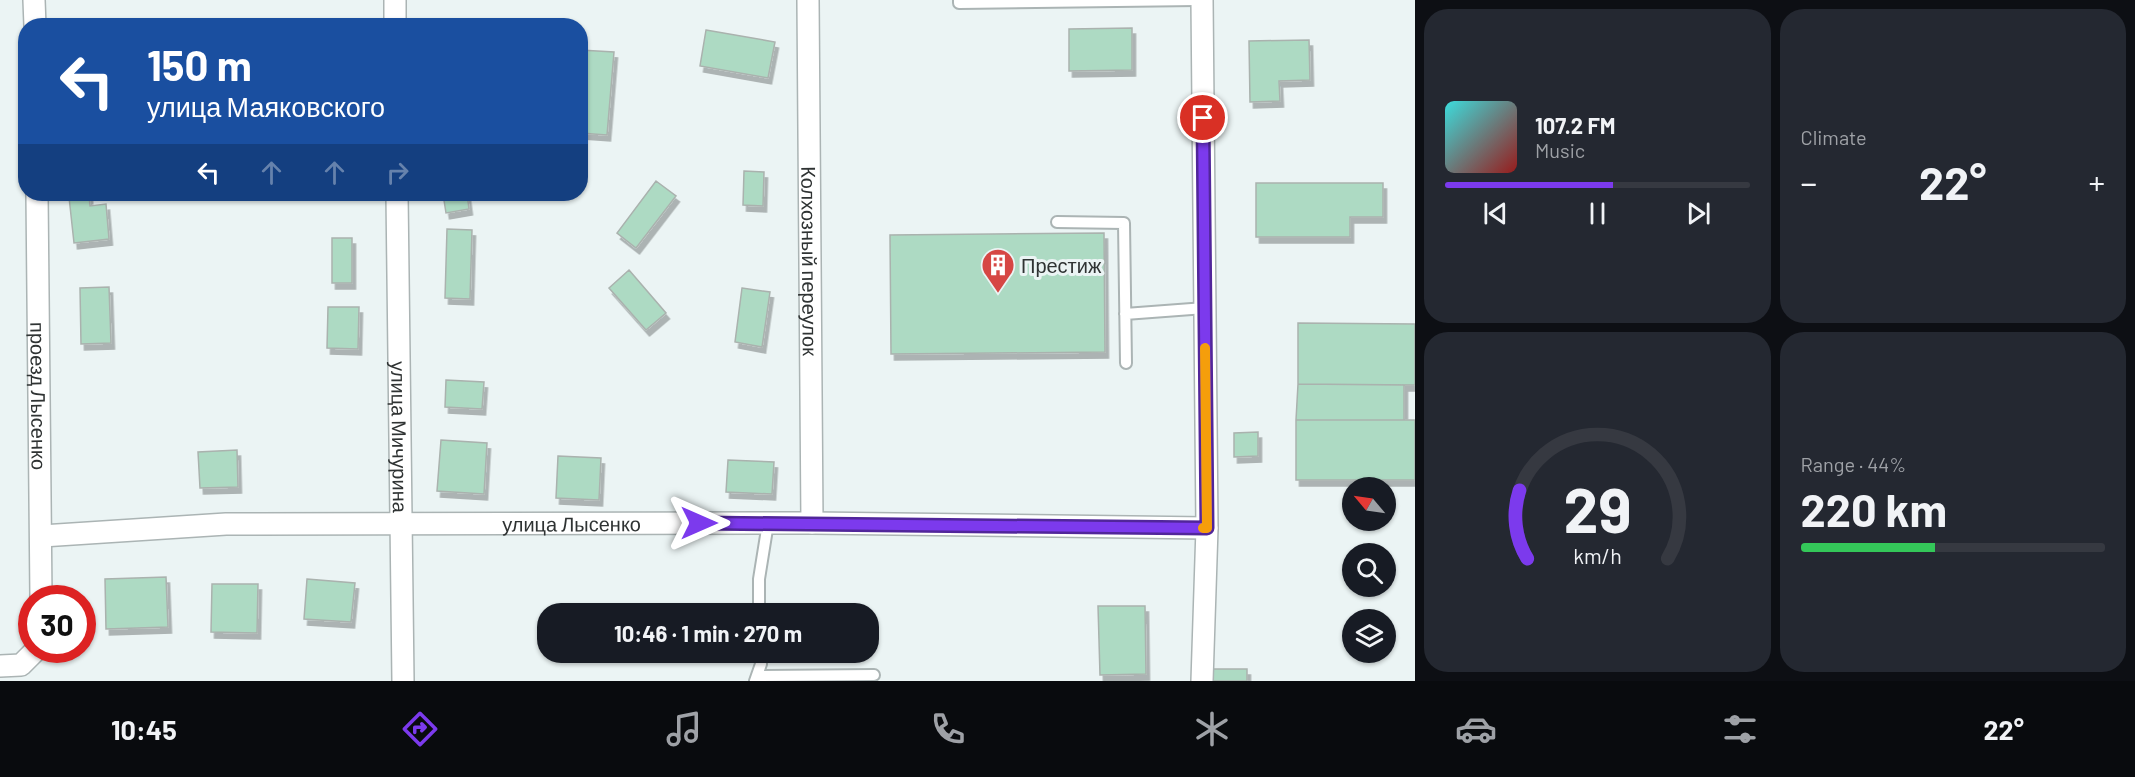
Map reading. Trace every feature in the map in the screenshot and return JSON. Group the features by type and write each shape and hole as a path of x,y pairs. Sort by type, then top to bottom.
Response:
{"street":[{"path":"34,0 34,18"},
{"path":"395,0 395,18"},
{"name":"Колхозный переулок","path":"808,0 812,523"},
{"path":"1202,0 1207,528 1202,681"},
{"name":"проезд Лысенко","path":"37,201 41,585"},
{"name":"улица Мичурина","path":"397,201 403,681"},
{"name":"улица Лысенко","path":"42,537 226,524 812,523 1207,528"},
{"path":"0,666 23,663"}],"lane":[{"path":"959,0 959,3 1197,0"},
{"path":"1057,222 1124,223 1126,363"},
{"path":"1125,314 1205,308"},
{"path":"759,603 759,579 768,523"},
{"path":"761,663 756,678 874,675"}],"building":[{"path":"1132,28 1132,70 1069,71 1069,29"},
{"path":"706,30 775,42 768,78 700,66"},
{"path":"1309,40 1310,80 1279,81 1280,101 1250,102 1249,41"},
{"path":"588,50 614,52 607,135 588,134"},
{"path":"744,171 764,172 763,206 743,205"},
{"path":"656,181 676,196 636,248 617,233"},
{"path":"1256,183 1383,183 1383,217 1350,217 1350,237 1256,237"},
{"path":"69,201 90,201 90,206 106,204 109,239 74,243"},
{"path":"444,201 468,201 469,209 446,213"},
{"path":"447,229 472,230 470,299 445,298"},
{"name":"Престиж","path":"1104,233 1105,352 891,354 890,235"},
{"path":"332,238 352,238 352,283 332,283"},
{"path":"629,270 666,313 646,330 609,288"},
{"path":"109,287 111,343 81,344 80,288"},
{"path":"742,288 770,292 762,347 735,342"},
{"path":"328,307 359,307 358,349 327,348"},
{"path":"1298,323 1415,324 1415,385 1298,384"},
{"path":"446,380 484,382 482,409 445,407"},
{"path":"1298,384 1404,385 1404,420 1296,420"},
{"path":"1296,420 1415,420 1415,480 1396,480 1396,477 1342,477 1342,480 1296,480"},
{"path":"1258,432 1258,456 1234,457 1234,433"},
{"path":"441,440 487,443 484,494 437,491"},
{"path":"237,450 238,487 200,488 198,452"},
{"path":"558,456 601,458 599,500 556,498"},
{"path":"728,460 774,462 772,494 726,492"},
{"path":"166,577 168,627 106,629 105,579"},
{"path":"307,579 355,583 351,622 304,619"},
{"path":"212,584 258,584 257,633 211,632"},
{"path":"1098,606 1145,606 1146,674 1100,675"},
{"path":"1213,669 1247,669 1247,681 1213,681"}],"slow traffic":[{"path":"1203,528 1207,528 1205,348"}],"place":[{"name":"Престиж","path":"998,294"}],"route":[{"path":"699,523 1207,528 1203,118"}]}
